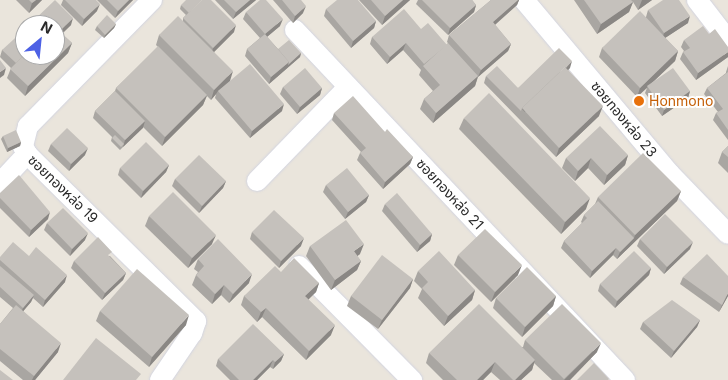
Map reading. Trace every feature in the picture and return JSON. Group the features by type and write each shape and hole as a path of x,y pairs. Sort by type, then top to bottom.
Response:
{"street":[{"name":"ซอยทองหล่อ 19","path":"152,0 28,126 23,139 26,154 196,321 192,333 160,380"},
{"name":"ซอยทองหล่อ 23","path":"524,0 670,174 728,234"},
{"path":"696,0 728,40"},
{"name":"ซอยทองหล่อ 21","path":"295,30 625,380"},
{"path":"257,181 348,86"},
{"path":"0,183 26,154"},
{"path":"295,262 412,380"}],"building":[{"path":"55,0 73,18 65,26 65,15 39,15"},
{"path":"65,0 96,0 100,4 84,19"},
{"path":"107,0 129,0 118,11"},
{"path":"186,0 202,0 189,13 181,5"},
{"path":"202,0 211,0 236,25 213,48 183,18"},
{"path":"224,0 250,0 236,12"},
{"path":"260,0 266,0 283,19 265,34 246,12"},
{"path":"282,0 301,0 306,6 295,16"},
{"path":"337,0 358,0 376,21 353,41 326,9"},
{"path":"371,0 403,0 385,16"},
{"path":"422,0 472,0 476,5 450,28"},
{"path":"491,0 518,0 493,22 511,44 481,70 449,35"},
{"path":"584,0 631,0 633,2 601,24"},
{"path":"663,0 679,0 690,16 664,33 648,10"},
{"path":"404,9 421,29 428,23 447,45 424,64 406,43 390,57 372,37"},
{"path":"640,11 678,51 640,88 602,48"},
{"path":"107,15 116,24 105,35 97,26"},
{"path":"178,16 233,71 214,90 159,35"},
{"path":"703,26 709,34 715,29 728,47 728,52 698,73 683,52 690,48 684,40"},
{"path":"265,34 289,62 271,77 247,49"},
{"path":"65,36 72,43 65,50"},
{"path":"15,38 15,62 2,50"},
{"path":"289,40 301,53 288,65 289,62 278,49"},
{"path":"448,43 478,76 436,113 424,99 440,85 423,66"},
{"path":"158,46 207,95 165,137 116,88"},
{"path":"559,48 572,61 521,111 486,76 497,66 518,88"},
{"path":"0,60 6,68 0,72"},
{"path":"15,64 49,65 28,86 10,69"},
{"path":"250,64 284,104 252,131 218,91"},
{"path":"565,67 603,106 559,148 522,108"},
{"path":"305,68 322,88 300,107 283,87"},
{"path":"673,68 690,91 664,110 647,86"},
{"path":"728,72 728,130 716,113 723,109 707,88"},
{"path":"115,91 145,121 125,140 95,111"},
{"path":"489,93 590,198 565,222 464,118"},
{"path":"353,96 385,132 387,129 413,157 385,182 360,153 366,148 334,113"},
{"path":"600,126 628,155 607,175 591,158 578,171 566,158"},
{"path":"67,128 88,148 71,164 51,144"},
{"path":"16,130 21,142 8,148 3,136"},
{"path":"115,135 124,144 121,147 112,138"},
{"path":"146,142 169,165 143,191 120,168"},
{"path":"728,146 728,157 722,152"},
{"path":"643,153 681,191 635,235 598,197"},
{"path":"199,155 226,181 202,206 175,179"},
{"path":"347,168 369,195 348,212 326,185"},
{"path":"19,175 50,212 31,230 0,198 0,193"},
{"path":"173,192 216,235 192,258 149,216"},
{"path":"397,193 432,234 420,245 385,204"},
{"path":"598,201 634,238 620,252 616,248 592,271 564,241 587,218 584,215"},
{"path":"63,208 88,233 72,249 47,223"},
{"path":"274,210 304,238 281,261 252,232"},
{"path":"665,214 693,242 667,267 640,239"},
{"path":"346,220 364,244 354,251 361,261 335,280 310,246"},
{"path":"485,229 522,265 495,292 458,255"},
{"path":"98,237 112,252 108,255 126,273 105,293 74,261"},
{"path":"218,239 252,274 233,294 224,285 215,294 196,275 204,266 198,259"},
{"path":"13,242 29,256 36,247 67,275 45,300 0,260 0,257"},
{"path":"439,251 475,290 448,316 422,288 428,282 418,271"},
{"path":"634,251 651,268 617,301 600,284"},
{"path":"707,254 728,276 728,293 722,305 683,277"},
{"path":"382,255 413,279 382,320 351,296"},
{"path":"294,258 319,283 305,296 335,325 309,351 266,308 261,312 244,296 275,266 281,272"},
{"path":"0,266 34,295 23,308 0,287"},
{"path":"527,267 556,296 525,327 496,298"},
{"path":"137,269 189,315 152,357 100,311"},
{"path":"672,300 700,320 674,351 643,322"},
{"path":"479,304 535,360 515,380 495,362 477,380 457,380 429,353"},
{"path":"562,304 601,343 564,379 525,340"},
{"path":"16,305 61,343 34,376 0,349 0,324"},
{"path":"253,324 284,354 275,362 273,360 253,380 239,380 218,359"},
{"path":"96,338 141,374 136,380 63,380"},
{"path":"594,363 608,380 577,380"},
{"path":"0,370 13,380 0,380"}],"place":[{"name":"Honmono","path":"639,101"}]}
